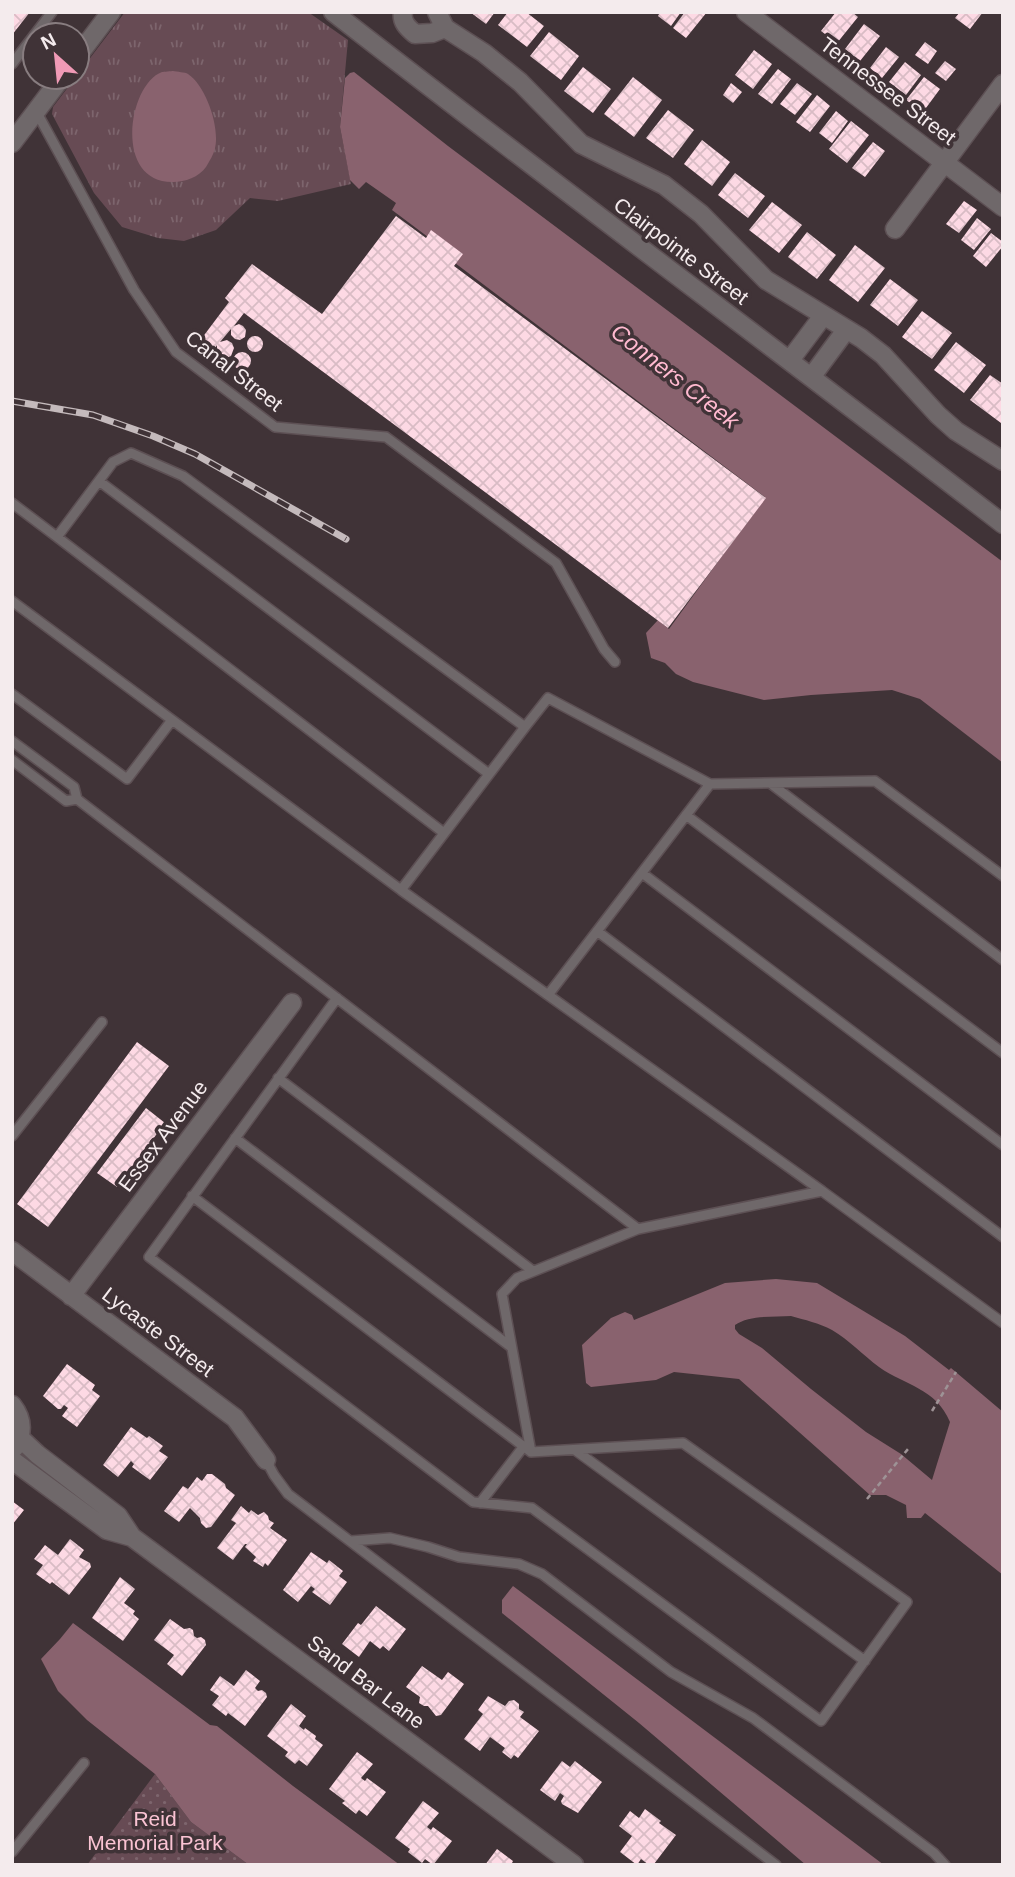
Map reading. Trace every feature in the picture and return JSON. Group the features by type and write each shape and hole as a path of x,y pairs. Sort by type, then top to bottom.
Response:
{"street":[{"path":"91,38 111,12"},
{"name":"Clairpointe Street","path":"333,12 1003,524"},
{"path":"403,12 402,17 407,27 415,34 432,33 441,20 520,82 581,144 664,186 701,215 766,280 861,338 883,355 956,431 1003,461"},
{"name":"Tennessee Street","path":"746,12 1003,207"},
{"path":"895,229 1003,83"},
{"path":"12,143 51,91"},
{"path":"790,360 823,316"},
{"path":"812,376 846,330"},
{"name":"Essex Avenue","path":"71,1296 292,1003"},
{"name":"Lycaste Street","path":"12,1251 235,1418 266,1460"},
{"path":"12,1405 21,1426 16,1444"},
{"name":"Sand Bar Lane","path":"16,1444 37,1454 118,1516 132,1537 574,1865"},
{"name":"Sand Bar Lane","path":"12,1460 107,1530 132,1537"}],"lane":[{"path":"12,64 52,12"},
{"name":"Canal Street","path":"36,111 134,290 176,352 275,427 386,437 556,563 604,649 615,662"},
{"path":"57,537 113,462 131,453 183,476 525,727"},
{"path":"99,481 489,774"},
{"path":"12,503 444,833"},
{"path":"12,601 401,890 1003,1323"},
{"path":"12,694 127,779 172,720"},
{"path":"401,890 548,698 710,783 875,781 1003,876"},
{"path":"12,741 74,787 77,799 638,1229"},
{"path":"12,760 66,801 77,799"},
{"path":"548,995 710,783"},
{"path":"770,783 1003,960"},
{"path":"686,816 1003,1053"},
{"path":"642,873 1003,1145"},
{"path":"597,931 1003,1237"},
{"path":"192,1196 528,1449 575,1450 683,1443 907,1602 821,1721 532,1508 473,1502 149,1257 192,1196 337,998"},
{"path":"12,1136 102,1022"},
{"path":"278,1078 533,1271"},
{"path":"235,1138 511,1347"},
{"path":"528,1449 502,1294 517,1278 638,1229 822,1191"},
{"path":"480,1503 528,1449"},
{"path":"575,1450 865,1661"},
{"path":"266,1460 288,1494 776,1865"},
{"path":"351,1541 390,1538 459,1557 519,1564 542,1574 671,1672 753,1718 923,1845 945,1865"},
{"path":"12,1852 84,1763"}],"path":[{"path":"932,1411 956,1372"},
{"path":"867,1499 908,1449"}],"green space":[{"path":"125,12 308,12 348,40 340,127 351,184 278,201 250,198 216,230 184,241 158,238 122,227 94,193 52,114 53,107 65,91 91,91 91,57"},
{"name":"Reid Memorial Park","path":"155,1774 191,1822 249,1865 87,1865"}],"water":[{"path":"162,72 188,74 201,88 210,108 216,139 214,153 200,174 173,182 154,178 141,167 134,151 132,132 141,94 150,80"},
{"name":"Conners Creek","path":"354,72 448,146 1003,562 1003,763 920,699 892,690 764,700 693,682 676,674 665,663 651,658 646,633 658,620 669,629 765,497 455,263 428,237 392,210 396,203 366,182 359,189 350,180 340,127 345,78"},
{"path":"776,1279 817,1283 905,1336 949,1370 951,1368 1003,1412 1003,1575 925,1513 921,1518 907,1518 906,1505 886,1495 870,1495 739,1379 674,1372 656,1380 591,1387 586,1383 582,1345 611,1318 625,1312 632,1315 634,1320 725,1283","holes":["791,1316 832,1330 879,1367 937,1402 950,1422 932,1480 735,1329 735,1325 754,1318"]},
{"path":"513,1586 884,1865 806,1865 639,1723 502,1613 502,1600"},
{"path":"73,1623 210,1725 217,1726 400,1865 249,1865 191,1822 155,1774 87,1720 58,1691 41,1659"}],"building":[{"path":"12,12 30,12 21,21 12,35"},
{"path":"470,12 495,12 486,24"},
{"path":"508,12 526,12 544,26 527,47 498,25"},
{"path":"660,12 681,12 671,26 658,16"},
{"path":"685,12 707,12 686,38 673,28"},
{"path":"836,12 852,12 858,17 837,43 821,31"},
{"path":"960,12 983,12 970,29 955,18"},
{"path":"864,24 880,36 860,61 845,49"},
{"path":"549,32 579,56 561,80 530,56"},
{"path":"925,42 937,51 928,64 915,55"},
{"path":"886,47 899,57 882,78 870,68"},
{"path":"754,50 772,64 753,89 735,75"},
{"path":"945,61 956,69 946,81 935,73"},
{"path":"905,62 921,75 906,95 889,82"},
{"path":"583,67 611,89 593,113 564,91"},
{"path":"778,69 791,79 772,104 758,94"},
{"path":"633,77 662,100 634,137 604,114"},
{"path":"924,77 940,89 923,112 906,100"},
{"path":"731,83 742,92 733,103 723,95"},
{"path":"797,83 812,94 795,115 780,104"},
{"path":"817,95 830,106 810,132 796,122"},
{"path":"668,110 694,130 673,158 646,138"},
{"path":"836,111 848,121 832,143 819,133"},
{"path":"851,121 869,135 847,163 829,149"},
{"path":"702,140 730,162 712,186 684,164"},
{"path":"873,142 885,151 865,177 852,168"},
{"path":"735,173 765,196 748,218 718,195"},
{"path":"964,201 977,210 959,233 946,224"},
{"path":"772,202 802,225 779,253 749,230"},
{"path":"396,216 426,238 431,230 463,254 454,266 766,498 668,628 244,313 234,326 243,326 246,330 245,337 235,339 231,335 231,329 220,342 227,340 232,343 234,348 231,356 220,356 217,345 213,352 199,342 229,302 225,298 252,264 322,314"},
{"path":"977,218 991,229 974,250 961,240"},
{"path":"807,232 836,255 817,279 788,257"},
{"path":"991,233 1003,242 1003,246 986,267 973,256"},
{"path":"855,245 885,268 858,302 829,280"},
{"path":"890,279 918,300 898,326 870,305"},
{"path":"922,311 952,333 932,359 902,337"},
{"path":"252,336 258,336 263,344 261,350 252,352 247,347 247,341"},
{"path":"956,342 986,365 964,393 934,370"},
{"path":"242,352 248,355 251,361 248,367 242,370 236,367 233,361 236,355"},
{"path":"990,375 1003,384 1001,423 970,400"},
{"path":"137,1042 169,1066 48,1227 17,1204"},
{"path":"146,1108 165,1123 117,1187 97,1173"},
{"path":"67,1364 95,1385 92,1390 100,1396 77,1427 62,1416 68,1408 64,1405 58,1409 43,1396"},
{"path":"131,1427 163,1446 159,1451 168,1457 150,1480 132,1467 134,1464 131,1461 118,1477 103,1465"},
{"path":"207,1474 212,1474 235,1495 211,1527 206,1528 190,1508 179,1522 164,1511 183,1486 188,1489 197,1477 202,1481"},
{"path":"12,1501 24,1510 12,1525"},
{"path":"241,1506 249,1513 251,1510 258,1515 264,1512 274,1523 270,1528 287,1540 268,1566 265,1563 263,1567 253,1561 256,1557 245,1547 247,1544 233,1560 217,1548 236,1523 231,1520"},
{"path":"70,1539 84,1550 79,1557 90,1563 91,1567 69,1595 36,1574 43,1565 34,1559 45,1545 58,1555"},
{"path":"311,1552 327,1563 329,1560 343,1571 339,1576 347,1582 330,1605 312,1592 315,1589 311,1586 298,1602 283,1590"},
{"path":"120,1577 135,1589 124,1603 135,1611 133,1614 139,1619 123,1641 92,1618"},
{"path":"376,1606 406,1629 389,1651 383,1646 380,1649 370,1641 359,1657 342,1644"},
{"path":"170,1619 184,1629 190,1628 194,1636 205,1640 206,1645 182,1676 167,1664 174,1655 154,1640"},
{"path":"422,1666 442,1680 448,1672 464,1684 441,1715 436,1716 428,1706 419,1703 420,1697 406,1687"},
{"path":"246,1670 260,1681 255,1688 266,1693 267,1697 245,1726 212,1705 219,1696 210,1690 220,1676 234,1686"},
{"path":"488,1696 505,1706 514,1700 524,1712 520,1717 539,1731 518,1758 514,1755 511,1759 502,1752 505,1748 490,1737 480,1751 464,1739 483,1714 478,1710"},
{"path":"291,1704 306,1716 299,1726 316,1736 315,1739 323,1745 307,1766 299,1760 295,1764 285,1756 288,1752 267,1736"},
{"path":"357,1752 373,1764 361,1778 365,1781 367,1778 386,1792 367,1816 359,1810 356,1814 329,1789"},
{"path":"562,1761 570,1767 575,1761 602,1782 578,1813 562,1804 564,1796 560,1793 555,1801 540,1790"},
{"path":"423,1801 439,1813 427,1827 431,1830 433,1827 452,1841 433,1865 425,1859 422,1863 408,1852 410,1849 395,1838"},
{"path":"645,1809 676,1835 654,1864 649,1865 641,1859 637,1865 620,1852 632,1836 619,1826 630,1811 639,1818"},
{"path":"497,1849 513,1861 511,1865 485,1865"}],"railway":[{"path":"12,401 93,415 153,436 195,454 346,539"}]}
